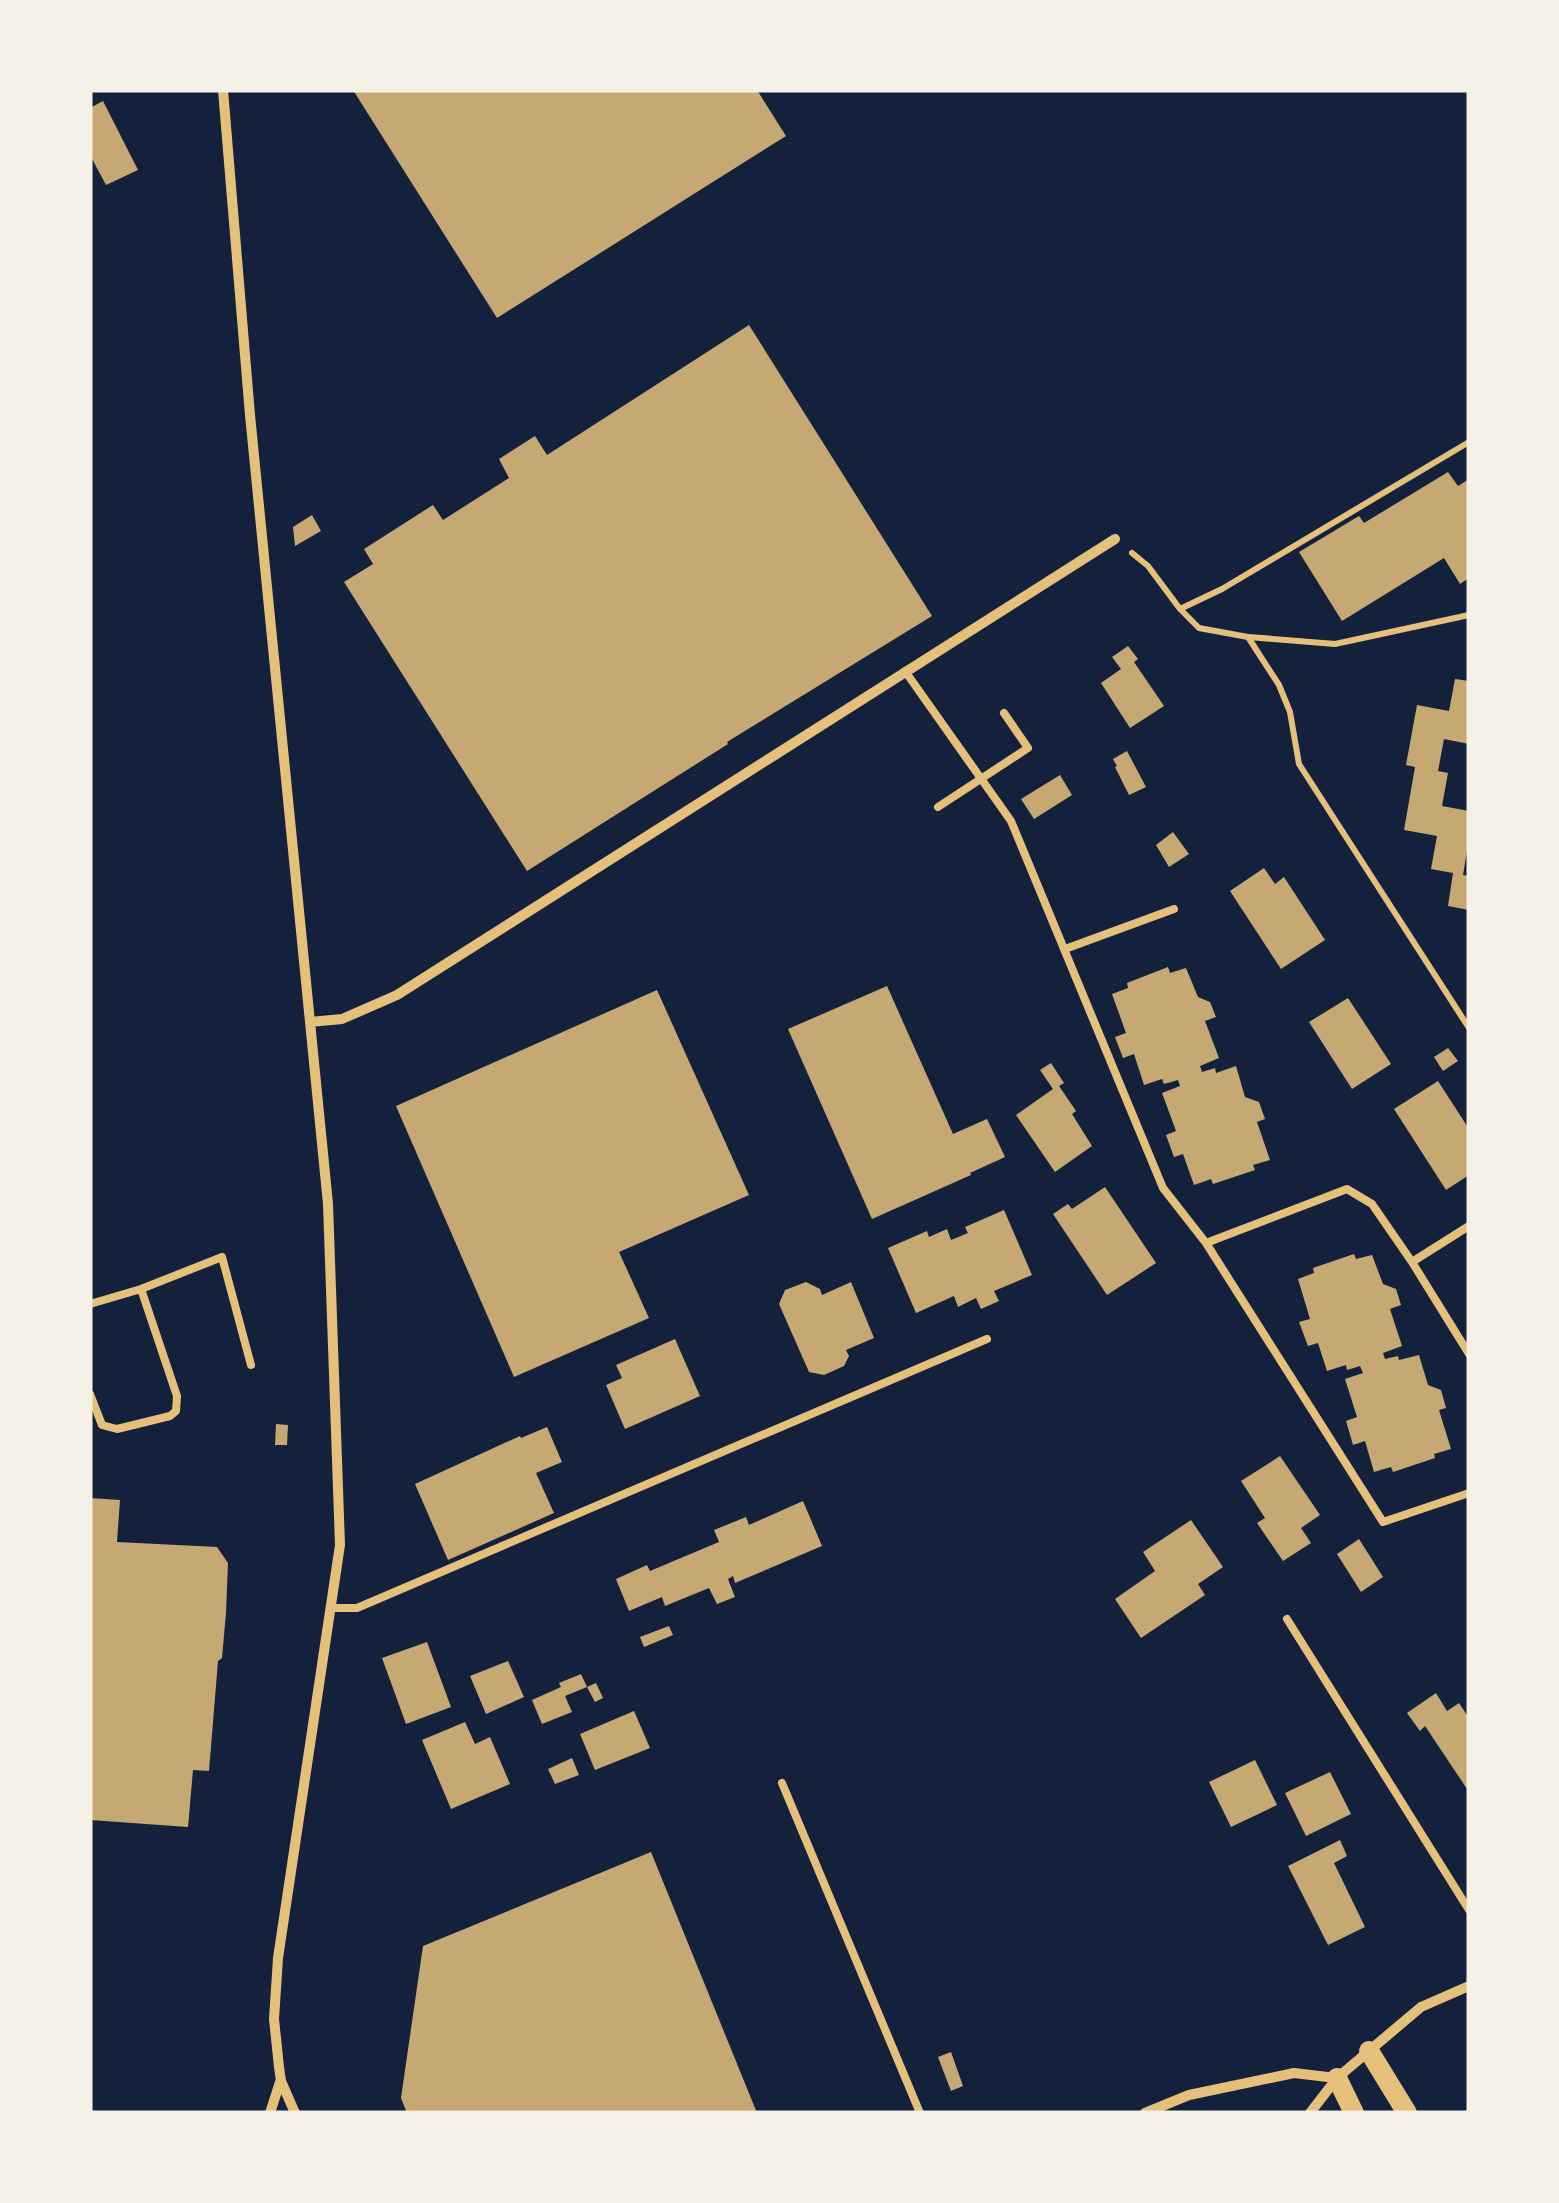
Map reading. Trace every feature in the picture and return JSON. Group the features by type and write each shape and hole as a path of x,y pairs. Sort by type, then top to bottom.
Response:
{"main road":[{"path":"1369,2052 1407,2113"},
{"path":"1338,2078 1354,2113"}],"street":[{"path":"224,90 250,415 330,1242 340,1545 278,1958 274,2018 281,2081 295,2113"},
{"path":"310,1022 342,1019 397,996 1114,539"},
{"path":"1310,2113 1338,2078 1422,2007 1469,1986"},
{"path":"1145,2113 1190,2095 1294,2073 1338,2078"},
{"path":"270,2113 281,2081"}],"lane":[{"path":"906,671 1011,821 1163,1188 1206,1244 1383,1522 1469,1493"},
{"path":"938,807 1028,748 1004,713"},
{"path":"1064,950 1174,909"},
{"path":"1206,1244 1347,1188 1372,1204 1469,1354"},
{"path":"1412,1262 1469,1226"},
{"path":"90,1304 222,1257 251,1365"},
{"path":"90,1394 102,1425 109,1428 170,1416 176,1411 177,1396 141,1288"},
{"path":"330,1608 357,1608 988,1340"},
{"path":"1287,1618 1469,1910"},
{"path":"782,1783 920,2113"}],"path":[{"path":"1180,609 1222,589 1469,442"},
{"path":"1114,539 1148,566 1199,628 1248,637 1334,644 1469,615"},
{"path":"1248,637 1279,685 1290,712 1300,764 1469,1028"}],"building":[{"path":"353,90 757,90 786,136 497,318"},
{"path":"103,101 138,170 106,185 90,155 90,108"},
{"path":"749,325 932,616 527,871 344,582 373,564 364,549 433,505 443,520 509,478 499,459 535,436 547,455"},
{"path":"1448,472 1458,486 1469,479 1469,578 1460,584 1444,558 1342,621 1299,552 1359,516 1364,523"},
{"path":"312,515 321,531 295,546 293,527"},
{"path":"1128,646 1138,659 1134,662 1164,706 1130,728 1101,683 1121,669 1112,657"},
{"path":"1455,679 1469,681 1469,744 1444,739 1438,771 1448,773 1442,806 1469,811 1463,875 1469,876 1469,910 1448,906 1453,873 1431,869 1437,836 1404,830 1415,767 1406,765 1417,705 1449,711"},
{"path":"1127,751 1146,787 1129,795 1113,759"},
{"path":"1060,775 1072,795 1034,819 1021,799"},
{"path":"1173,832 1189,854 1169,867 1156,845"},
{"path":"1264,868 1275,884 1284,877 1325,940 1281,969 1230,891"},
{"path":"1168,967 1170,973 1186,968 1198,997 1210,1002 1216,1017 1205,1021 1219,1058 1200,1066 1202,1072 1215,1068 1216,1073 1236,1066 1245,1097 1259,1102 1265,1119 1257,1122 1270,1160 1253,1165 1255,1170 1213,1184 1211,1179 1194,1185 1183,1154 1174,1157 1166,1135 1176,1131 1162,1093 1180,1086 1178,1080 1164,1084 1162,1079 1144,1085 1134,1054 1123,1058 1115,1037 1126,1033 1112,994 1128,988 1127,983"},
{"path":"887,986 953,1134 987,1119 1005,1157 872,1219 788,1029"},
{"path":"657,990 749,1195 619,1252 649,1318 514,1377 396,1106"},
{"path":"1348,998 1391,1064 1352,1089 1309,1022"},
{"path":"1448,1048 1458,1061 1443,1071 1434,1057"},
{"path":"1051,1063 1064,1083 1059,1086 1076,1111 1072,1114 1092,1146 1055,1172 1016,1115 1053,1089 1040,1070"},
{"path":"1438,1081 1469,1129 1469,1175 1446,1190 1394,1109"},
{"path":"1105,1187 1156,1263 1107,1295 1053,1214 1068,1204 1072,1209"},
{"path":"1004,1210 1032,1275 994,1291 999,1301 981,1309 976,1298 958,1307 954,1296 916,1313 888,1248 927,1231 929,1237 947,1229 951,1240 968,1233 965,1227"},
{"path":"1354,1254 1356,1259 1372,1255 1383,1284 1396,1289 1401,1305 1390,1309 1402,1346 1383,1353 1385,1359 1419,1355 1428,1385 1441,1390 1446,1408 1439,1410 1451,1449 1393,1472 1391,1467 1374,1472 1365,1441 1353,1445 1346,1421 1357,1417 1345,1379 1363,1373 1360,1366 1347,1370 1346,1365 1327,1371 1318,1343 1308,1346 1299,1322 1310,1319 1298,1279 1314,1273 1313,1268"},
{"path":"806,1282 820,1289 822,1295 851,1282 874,1338 846,1350 849,1356 844,1366 824,1375 809,1372 779,1304 785,1290"},
{"path":"675,1339 700,1396 625,1429 606,1385 622,1378 616,1365"},
{"path":"276,1424 288,1425 287,1445 275,1445"},
{"path":"547,1427 562,1462 536,1473 554,1513 448,1560 415,1484"},
{"path":"1280,1456 1320,1515 1301,1528 1311,1543 1283,1561 1257,1523 1265,1518 1241,1481"},
{"path":"90,1498 120,1500 117,1542 217,1547 228,1563 209,1771 193,1770 188,1827 90,1820"},
{"path":"803,1501 822,1546 735,1583 733,1576 728,1579 735,1597 717,1604 709,1588 665,1606 662,1597 629,1611 616,1579 647,1565 650,1571 719,1542 714,1530 746,1517 749,1525"},
{"path":"1191,1520 1223,1567 1198,1584 1205,1595 1141,1638 1115,1599 1155,1571 1143,1552"},
{"path":"1359,1539 1383,1577 1361,1592 1337,1554"},
{"path":"669,1626 673,1635 644,1647 640,1637"},
{"path":"427,1642 451,1707 406,1724 382,1658"},
{"path":"508,1661 524,1697 486,1714 470,1676"},
{"path":"581,1674 587,1687 565,1696 572,1712 542,1724 532,1700"},
{"path":"596,1683 603,1698 595,1702 587,1687"},
{"path":"1436,1693 1447,1711 1459,1703 1469,1718 1469,1792 1425,1726 1420,1731 1407,1713"},
{"path":"634,1711 650,1748 595,1770 580,1734"},
{"path":"465,1722 475,1744 490,1737 510,1784 451,1809 422,1740"},
{"path":"572,1758 579,1775 555,1784 548,1769"},
{"path":"1255,1760 1277,1805 1231,1827 1209,1782"},
{"path":"1330,1772 1351,1814 1306,1836 1285,1793"},
{"path":"1340,1840 1347,1856 1334,1863 1365,1927 1328,1945 1288,1866"},
{"path":"651,1852 757,2113 407,2113 401,2098 423,1946"},
{"path":"951,2052 963,2086 951,2091 938,2057"}]}
